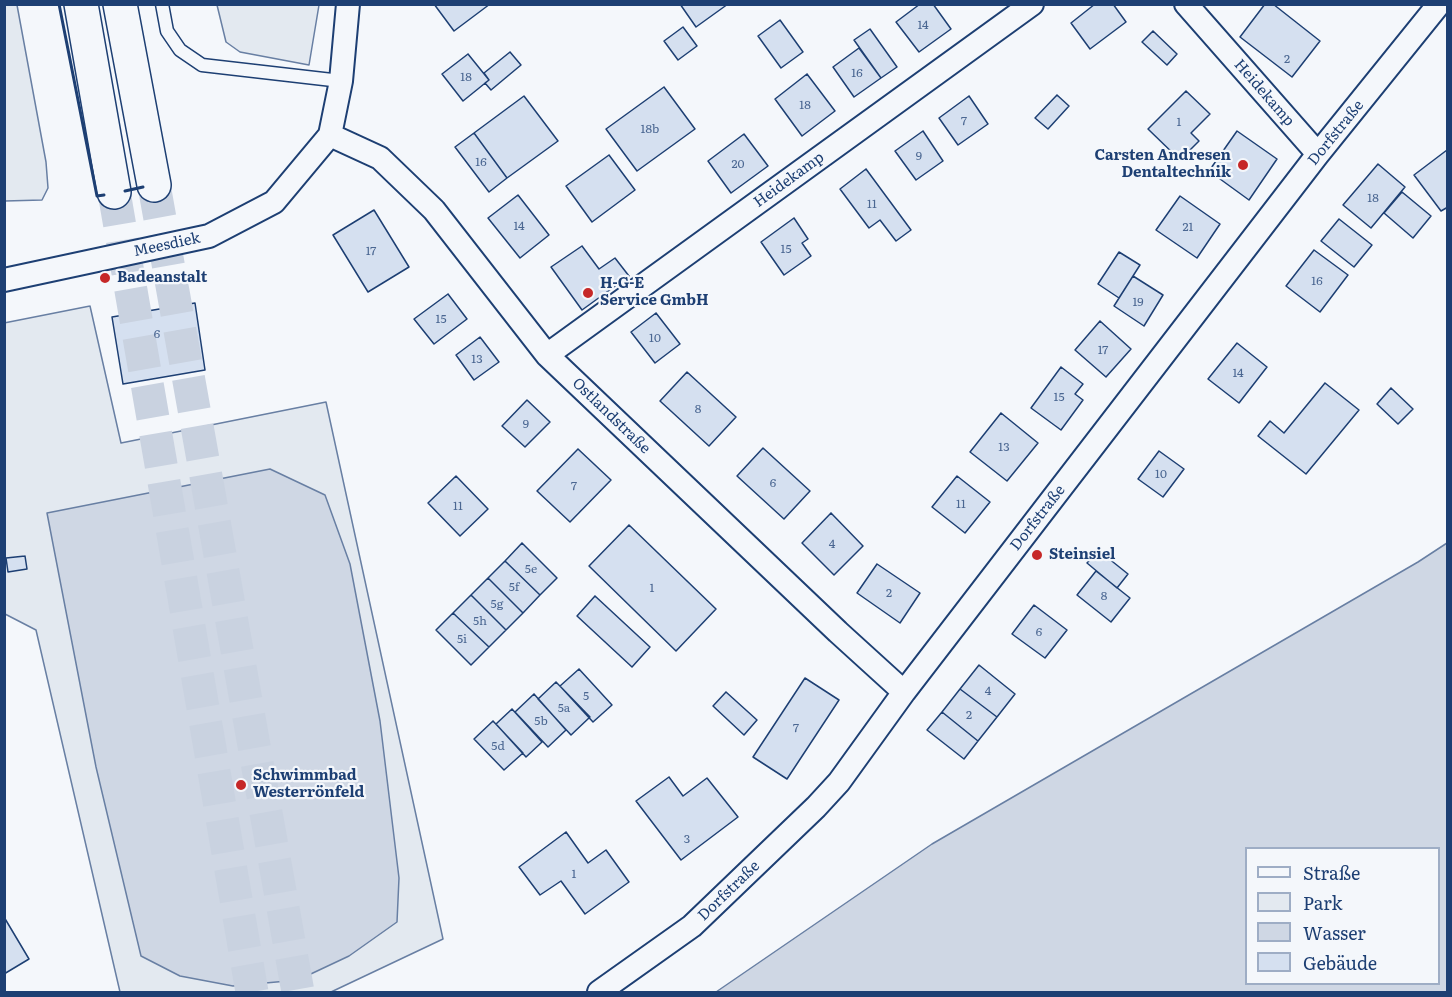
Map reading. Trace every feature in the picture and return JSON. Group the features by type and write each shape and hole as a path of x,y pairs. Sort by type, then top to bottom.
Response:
{"highway":[{"path":"81,4 114,192"},
{"path":"120,4 154,185"}],"street":[{"path":"330,135 341,81 348,4"},
{"name":"Heidekamp","path":"547,355 1032,4"},
{"name":"Heidekamp","path":"1186,4 1318,154"},
{"name":"Dorfstraße","path":"599,993 692,926 839,782 904,692 1318,154 1439,4"},
{"name":"Ostlandstraße","path":"330,135 381,158 434,210 547,355 904,692"},
{"name":"Meesdiek","path":"4,280 209,236 274,202 330,135"}],"lane":[{"path":"162,4 167,31 180,50 202,64 341,81"}],"green space":[{"path":"4,5 17,5 46,162 48,188 42,200 5,201"},
{"path":"217,5 319,5 309,65 240,52 226,42"},
{"name":"Schwimmbad Westerrönfeld","path":"90,306 121,443 326,402 443,939 331,992 120,992 36,630 5,614 4,323"}],"water":[{"name":"Schwimmbad Westerrönfeld","path":"270,469 325,495 350,564 380,721 399,878 397,922 349,956 298,980 233,986 180,976 141,956 96,767 47,513"},
{"path":"1447,543 1447,992 716,992 932,844"}],"building":[{"path":"434,4 490,4 454,31"},
{"path":"680,4 728,4 696,27"},
{"path":"920,4 933,4 951,29 919,52 896,22"},
{"path":"1095,4 1113,4 1126,22 1090,49 1071,23"},
{"path":"1265,4 1273,4 1320,41 1292,77 1240,37"},
{"path":"780,20 803,52 781,68 758,36"},
{"path":"683,27 697,46 678,60 664,41"},
{"path":"870,29 897,67 881,78 854,40"},
{"path":"1153,31 1177,54 1167,65 1142,42"},
{"path":"859,48 881,78 854,97 833,67"},
{"path":"510,52 521,65 491,90 485,83 489,80 484,73"},
{"path":"468,54 489,80 463,101 442,74"},
{"path":"807,74 835,111 802,136 775,99"},
{"path":"664,87 695,129 637,171 606,129"},
{"path":"1186,91 1210,114 1191,133 1199,141 1180,160 1148,129"},
{"path":"1057,95 1069,106 1048,129 1035,118"},
{"path":"524,96 558,141 507,178 474,133"},
{"path":"969,96 988,124 958,145 939,118"},
{"path":"923,131 943,161 916,180 895,151"},
{"name":"Carsten Andresen Dentaltechnik","path":"1237,131 1277,159 1249,200 1209,171"},
{"path":"474,133 507,178 489,192 455,147"},
{"path":"744,134 768,166 731,193 708,161"},
{"path":"1447,150 1448,207 1441,211 1414,175"},
{"path":"609,155 635,190 592,222 566,186"},
{"path":"1378,164 1405,187 1371,228 1343,205"},
{"path":"866,169 911,230 896,241 880,220 869,228 840,189"},
{"path":"1402,192 1431,216 1413,238 1384,213"},
{"path":"518,195 549,235 520,258 488,218"},
{"path":"1180,196 1220,224 1197,258 1156,230"},
{"path":"374,210 409,267 368,292 333,235"},
{"path":"794,218 808,239 802,243 811,256 784,275 761,242"},
{"path":"1339,219 1372,245 1354,267 1321,241"},
{"name":"H-G-E Service GmbH","path":"582,246 599,269 615,258 629,276 582,310 551,267"},
{"path":"1314,250 1348,275 1320,312 1286,286"},
{"path":"1119,252 1140,265 1119,298 1098,284"},
{"path":"1133,276 1163,295 1144,326 1114,306"},
{"path":"448,294 467,319 434,344 414,319"},
{"path":"195,303 205,370 123,384 112,317"},
{"path":"656,313 680,344 655,363 631,332"},
{"path":"1100,321 1131,349 1106,377 1075,350"},
{"path":"480,337 499,362 474,380 456,355"},
{"path":"1237,343 1267,367 1239,403 1208,379"},
{"path":"1061,367 1083,384 1075,394 1083,400 1061,430 1031,408"},
{"path":"687,372 736,417 709,446 660,401"},
{"path":"1325,383 1359,410 1306,474 1258,436 1270,421 1284,433"},
{"path":"1391,388 1413,409 1398,424 1377,404"},
{"path":"527,400 550,422 525,447 502,426"},
{"path":"1001,413 1038,443 1007,481 970,452"},
{"path":"763,448 810,491 784,519 737,476"},
{"path":"578,449 611,480 570,522 537,491"},
{"path":"1159,451 1184,469 1163,497 1138,479"},
{"path":"456,476 488,509 460,536 428,503"},
{"path":"957,476 990,502 965,533 932,507"},
{"path":"831,513 863,546 834,575 802,543"},
{"path":"629,525 716,609 676,651 589,566"},
{"path":"522,543 557,578 540,595 505,561"},
{"path":"1098,550 1128,574 1117,588 1087,563"},
{"path":"25,556 27,569 8,572 6,558"},
{"path":"505,561 540,595 523,613 488,578"},
{"path":"877,564 920,593 900,623 857,593"},
{"path":"1096,571 1130,598 1111,622 1077,595"},
{"path":"488,578 523,613 506,630 471,595"},
{"path":"471,595 506,630 489,647 453,613"},
{"path":"595,596 650,647 632,667 577,616"},
{"path":"1034,605 1067,630 1045,658 1012,634"},
{"path":"453,613 489,647 471,665 436,630"},
{"path":"979,665 1015,694 997,717 960,689"},
{"path":"579,669 612,705 593,722 560,686"},
{"path":"805,678 839,700 787,779 753,757"},
{"path":"556,682 590,717 571,735 538,699"},
{"path":"960,689 997,717 978,741 942,712"},
{"path":"726,692 757,720 744,735 713,706"},
{"path":"534,694 566,730 548,747 515,712"},
{"path":"512,709 542,742 526,757 496,724"},
{"path":"942,712 978,741 964,759 927,730"},
{"path":"493,721 523,753 504,770 474,739"},
{"path":"669,777 683,796 707,778 738,817 681,860 636,801"},
{"path":"566,832 588,863 606,850 629,882 585,914 561,881 540,895 519,867"},
{"path":"4,917 29,959 4,974"}],"tunnel":[{"path":"154,185 298,992"},
{"path":"114,192 252,992"}],"wall":[{"path":"59,4 97,196 104,195"},
{"path":"125,191 143,187"}],"place":[{"name":"Carsten Andresen Dentaltechnik","path":"1243,165"},
{"name":"Badeanstalt","path":"105,278"},
{"name":"H-G-E Service GmbH","path":"588,293"},
{"name":"Steinsiel","path":"1037,555"},
{"name":"Schwimmbad Westerrönfeld","path":"241,785"}]}
